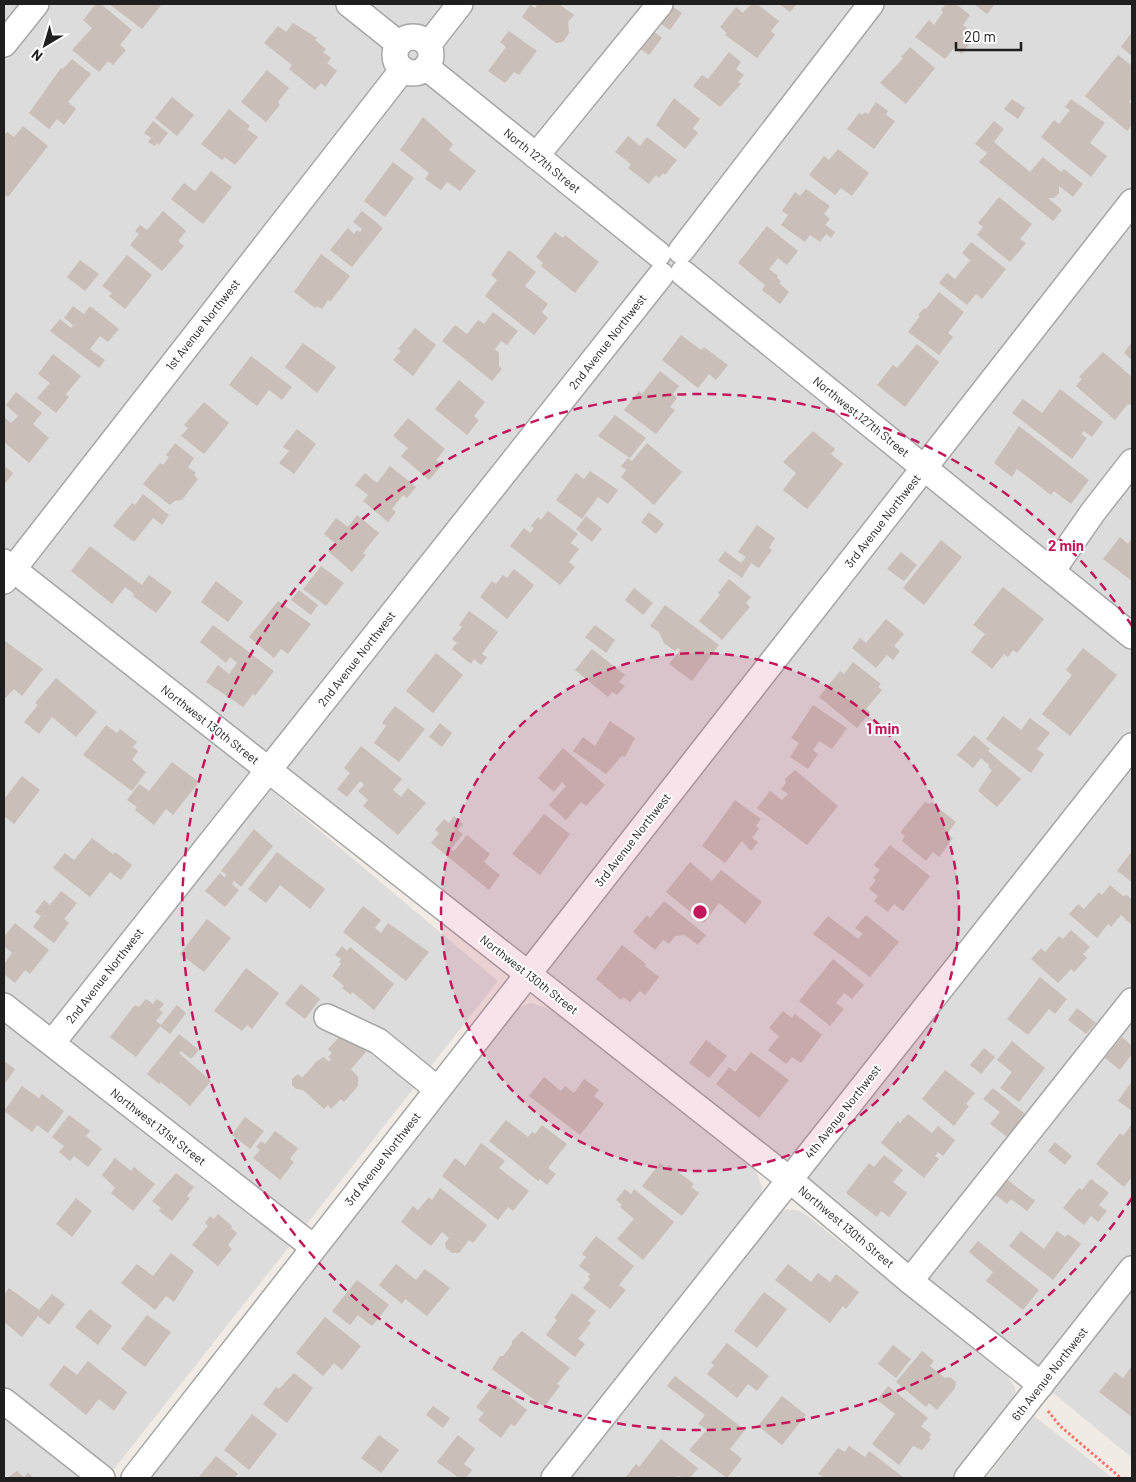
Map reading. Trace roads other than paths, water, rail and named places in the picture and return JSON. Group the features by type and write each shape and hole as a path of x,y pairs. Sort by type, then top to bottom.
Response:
{"street":[{"path":"4,44 36,4"},
{"path":"348,4 399,44 395,56 396,62 419,61"},
{"name":"1st Avenue Northwest","path":"7,571 419,61 460,4"},
{"path":"536,156 660,4"},
{"name":"2nd Avenue Northwest","path":"52,1043 671,263 871,4"},
{"name":"North 127th Street","path":"419,61 671,263"},
{"name":"3rd Avenue Northwest","path":"134,1478 1132,202"},
{"name":"Northwest 127th Street","path":"671,263 1132,636"},
{"path":"1052,571 1093,512 1132,462"},
{"name":"Northwest 130th Street","path":"7,571 268,771 790,1180 1043,1397"},
{"name":"4th Avenue Northwest","path":"554,1478 1132,746"},
{"path":"910,1281 1132,1001"},
{"name":"Northwest 131st Street","path":"4,1006 313,1247"},
{"path":"327,1017 378,1041 437,1089"},
{"name":"6th Avenue Northwest","path":"968,1478 1043,1397 1132,1269"},
{"path":"4,1401 102,1478"}]}
